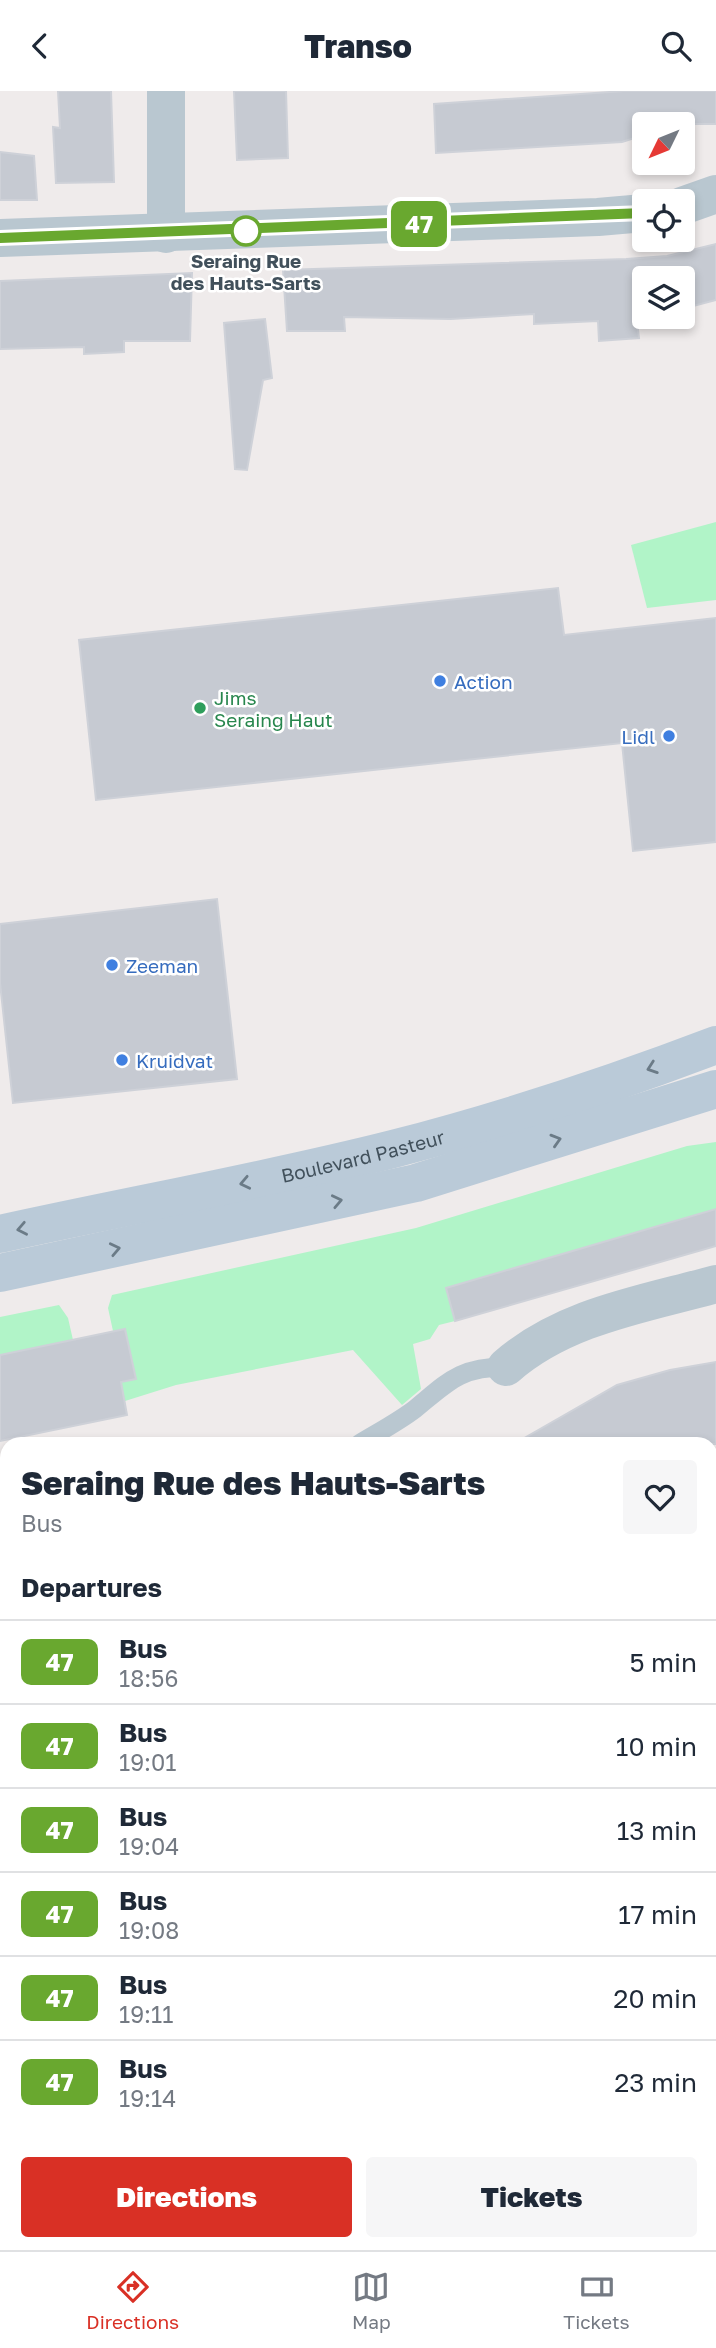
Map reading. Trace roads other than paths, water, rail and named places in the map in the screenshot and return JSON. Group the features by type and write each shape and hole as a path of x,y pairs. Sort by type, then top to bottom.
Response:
{"street":[{"path":"166,91 166,234"},
{"path":"695,201 716,194"},
{"path":"0,238 166,234 632,214"},
{"name":"Boulevard Pasteur","path":"0,1234 229,1187 395,1148 709,1051"},
{"name":"Boulevard Pasteur","path":"0,1273 416,1183 716,1089"},
{"path":"506,1367 527,1349 579,1322 716,1284"}],"lane":[{"path":"370,1437 414,1409 451,1378 470,1370 506,1367"}],"place":[{"name":"Seraing Rue des Hauts-Sarts","path":"246,231"},
{"name":"Action","path":"440,681"},
{"name":"Jims Seraing Haut","path":"200,708"},
{"name":"Lidl","path":"669,736"},
{"name":"Zeeman","path":"112,965"},
{"name":"Kruidvat","path":"122,1060"}]}
